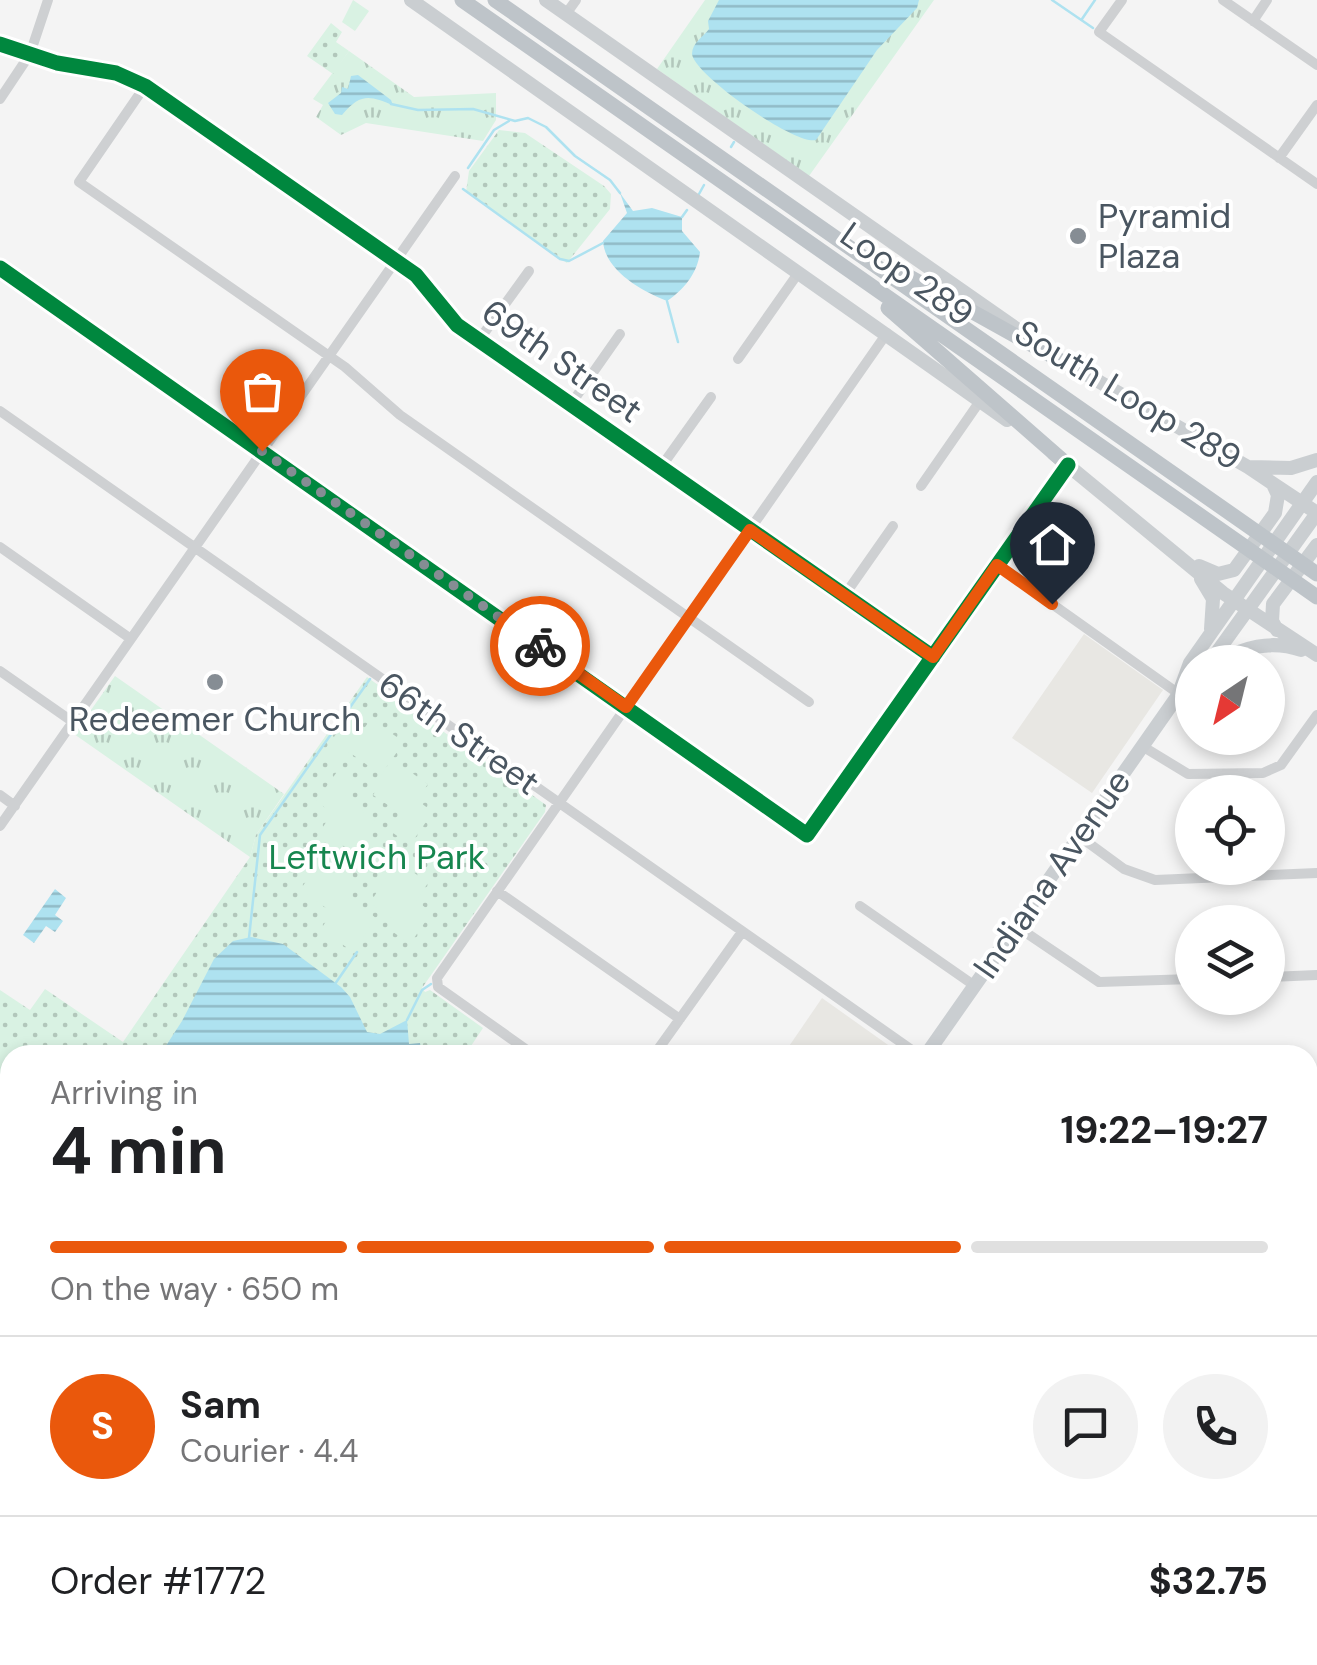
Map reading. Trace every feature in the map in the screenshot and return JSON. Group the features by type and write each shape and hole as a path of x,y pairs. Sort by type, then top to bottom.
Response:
{"highway":[{"name":"Loop 289","path":"462,0 1317,597"},
{"name":"Loop 289","path":"495,0 1312,570"},
{"path":"742,172 936,293 1070,366"},
{"path":"841,264 1065,462"}],"main road":[{"path":"411,0 980,400 1065,462 1234,600 1317,656"},
{"name":"South Loop 289","path":"546,0 1070,366 1248,468 1317,514"},
{"path":"1248,468 1291,468 1317,460"},
{"path":"1184,559 1218,574 1234,570 1275,512 1278,496 1271,482"},
{"name":"Indiana Avenue","path":"1202,645 1317,482"},
{"path":"1224,645 1317,514"},
{"path":"1277,630 1271,612 1273,604 1317,544"},
{"path":"1184,559 1213,598 1210,633"},
{"path":"1285,646 1317,656"},
{"name":"Indiana Avenue","path":"930,1045 1175,700"}],"street":[{"path":"0,99 30,54 48,0"},
{"path":"566,14 576,0"},
{"path":"1122,0 1100,32 1317,184"},
{"path":"1223,0 1317,65"},
{"path":"1253,21 1267,0"},
{"name":"69th Street","path":"0,44 56,63 116,73 146,86 396,260 424,282 449,316 479,340 933,657"},
{"path":"146,86 80,182 329,356 400,415 809,702"},
{"path":"1279,158 1317,106"},
{"path":"0,826 455,176"},
{"path":"0,268 808,836 1065,462"},
{"path":"479,340 529,271"},
{"path":"738,358 799,272"},
{"path":"520,1045 436,983 496,891 887,333"},
{"path":"571,404 620,334"},
{"path":"661,467 711,397"},
{"path":"921,486 980,400"},
{"name":"66th Street","path":"0,411 908,1045"},
{"path":"844,596 893,526"},
{"path":"0,547 131,639"},
{"path":"997,565 1175,691"},
{"path":"0,671 73,722"},
{"path":"1142,746 1188,774 1270,772 1281,765 1317,715"},
{"path":"0,795 15,806"},
{"path":"1079,836 1124,869 1144,878 1175,876"},
{"path":"1285,873 1317,873"},
{"path":"496,891 680,1019"},
{"path":"860,906 974,986"},
{"path":"1016,926 1099,982 1175,980"},
{"path":"661,1045 742,932"},
{"path":"1285,976 1317,975"}],"shaded area":[{"path":"1084,634 1163,690 1092,793 1012,738"},
{"path":"822,998 888,1045 790,1045"}],"green space":[{"path":"353,0 369,11 355,31 342,22"},
{"path":"705,0 934,0 809,176 657,69"},
{"path":"331,23 342,32 336,42 349,51 333,74 307,56"},
{"path":"349,51 414,97 496,93 496,120 483,141 366,123 341,135 316,117 323,105 313,99"},
{"path":"499,130 525,133 611,194 610,209 567,263 466,192 469,171"},
{"path":"115,676 284,794 256,835 250,857 74,734"},
{"name":"Leftwich Park","path":"367,677 546,805 545,812 422,988 483,1028 472,1045 0,1045 0,990 30,1010 45,989 123,1042 250,857 256,835"},
{"path":"371,719 404,742 381,775 349,752 337,769 320,757 343,724 359,735"},
{"path":"396,762 428,784 417,800 433,812 410,845 393,833 404,816 373,795"},
{"path":"339,769 355,781 344,798 375,820 352,852 321,830 332,813 316,801"},
{"path":"323,857 356,880 345,896 376,918 353,952 321,929 332,912 300,890"},
{"path":"397,860 428,883 416,901 432,912 410,944 393,932 404,916 397,922 370,903"}],"water":[{"path":"719,0 919,0 917,8 877,50 816,140 788,132 747,107 697,64 692,50 709,29 708,21"},
{"path":"358,75 393,105 366,98 355,102 342,115 335,114 328,103 341,93 342,87 348,89 351,76"},
{"path":"620,193 633,211 652,208 682,217 682,231 700,252 689,280 667,301 626,278 605,252 603,241 627,213"},
{"path":"55,889 66,898 55,915 63,921 55,932 46,926 34,943 23,935"},
{"path":"251,937 283,944 341,987 367,1032 380,1034 407,1020 409,1044 420,1045 166,1045 214,959 233,941"}],"waterway":[{"path":"1052,0 1093,28"},
{"path":"1082,19 1095,0"},
{"path":"391,104 418,110 473,109 515,121 528,118 546,127 575,156 610,180 620,193"},
{"path":"468,168 494,130 509,121"},
{"path":"731,147 734,142"},
{"path":"699,194 704,185"},
{"path":"463,189 560,259 569,261 603,243"},
{"path":"682,217 687,210"},
{"path":"667,301 678,342"},
{"path":"249,938 260,835 370,679"},
{"path":"335,984 357,952"},
{"path":"407,1020 422,990 431,984"}],"cycle path":[{"path":"0,44 57,63 116,73 145,86 416,275 457,325 933,657"},
{"path":"0,268 807,835 1068,465"}],"way so far":[{"path":"262,451 540,646"}],"place":[{"name":"Pyramid Plaza","path":"1078,236"},
{"name":"Redeemer Church","path":"215,682"}],"route":[{"path":"540,646 626,707 750,530 933,657 997,565 1052,604"}]}
